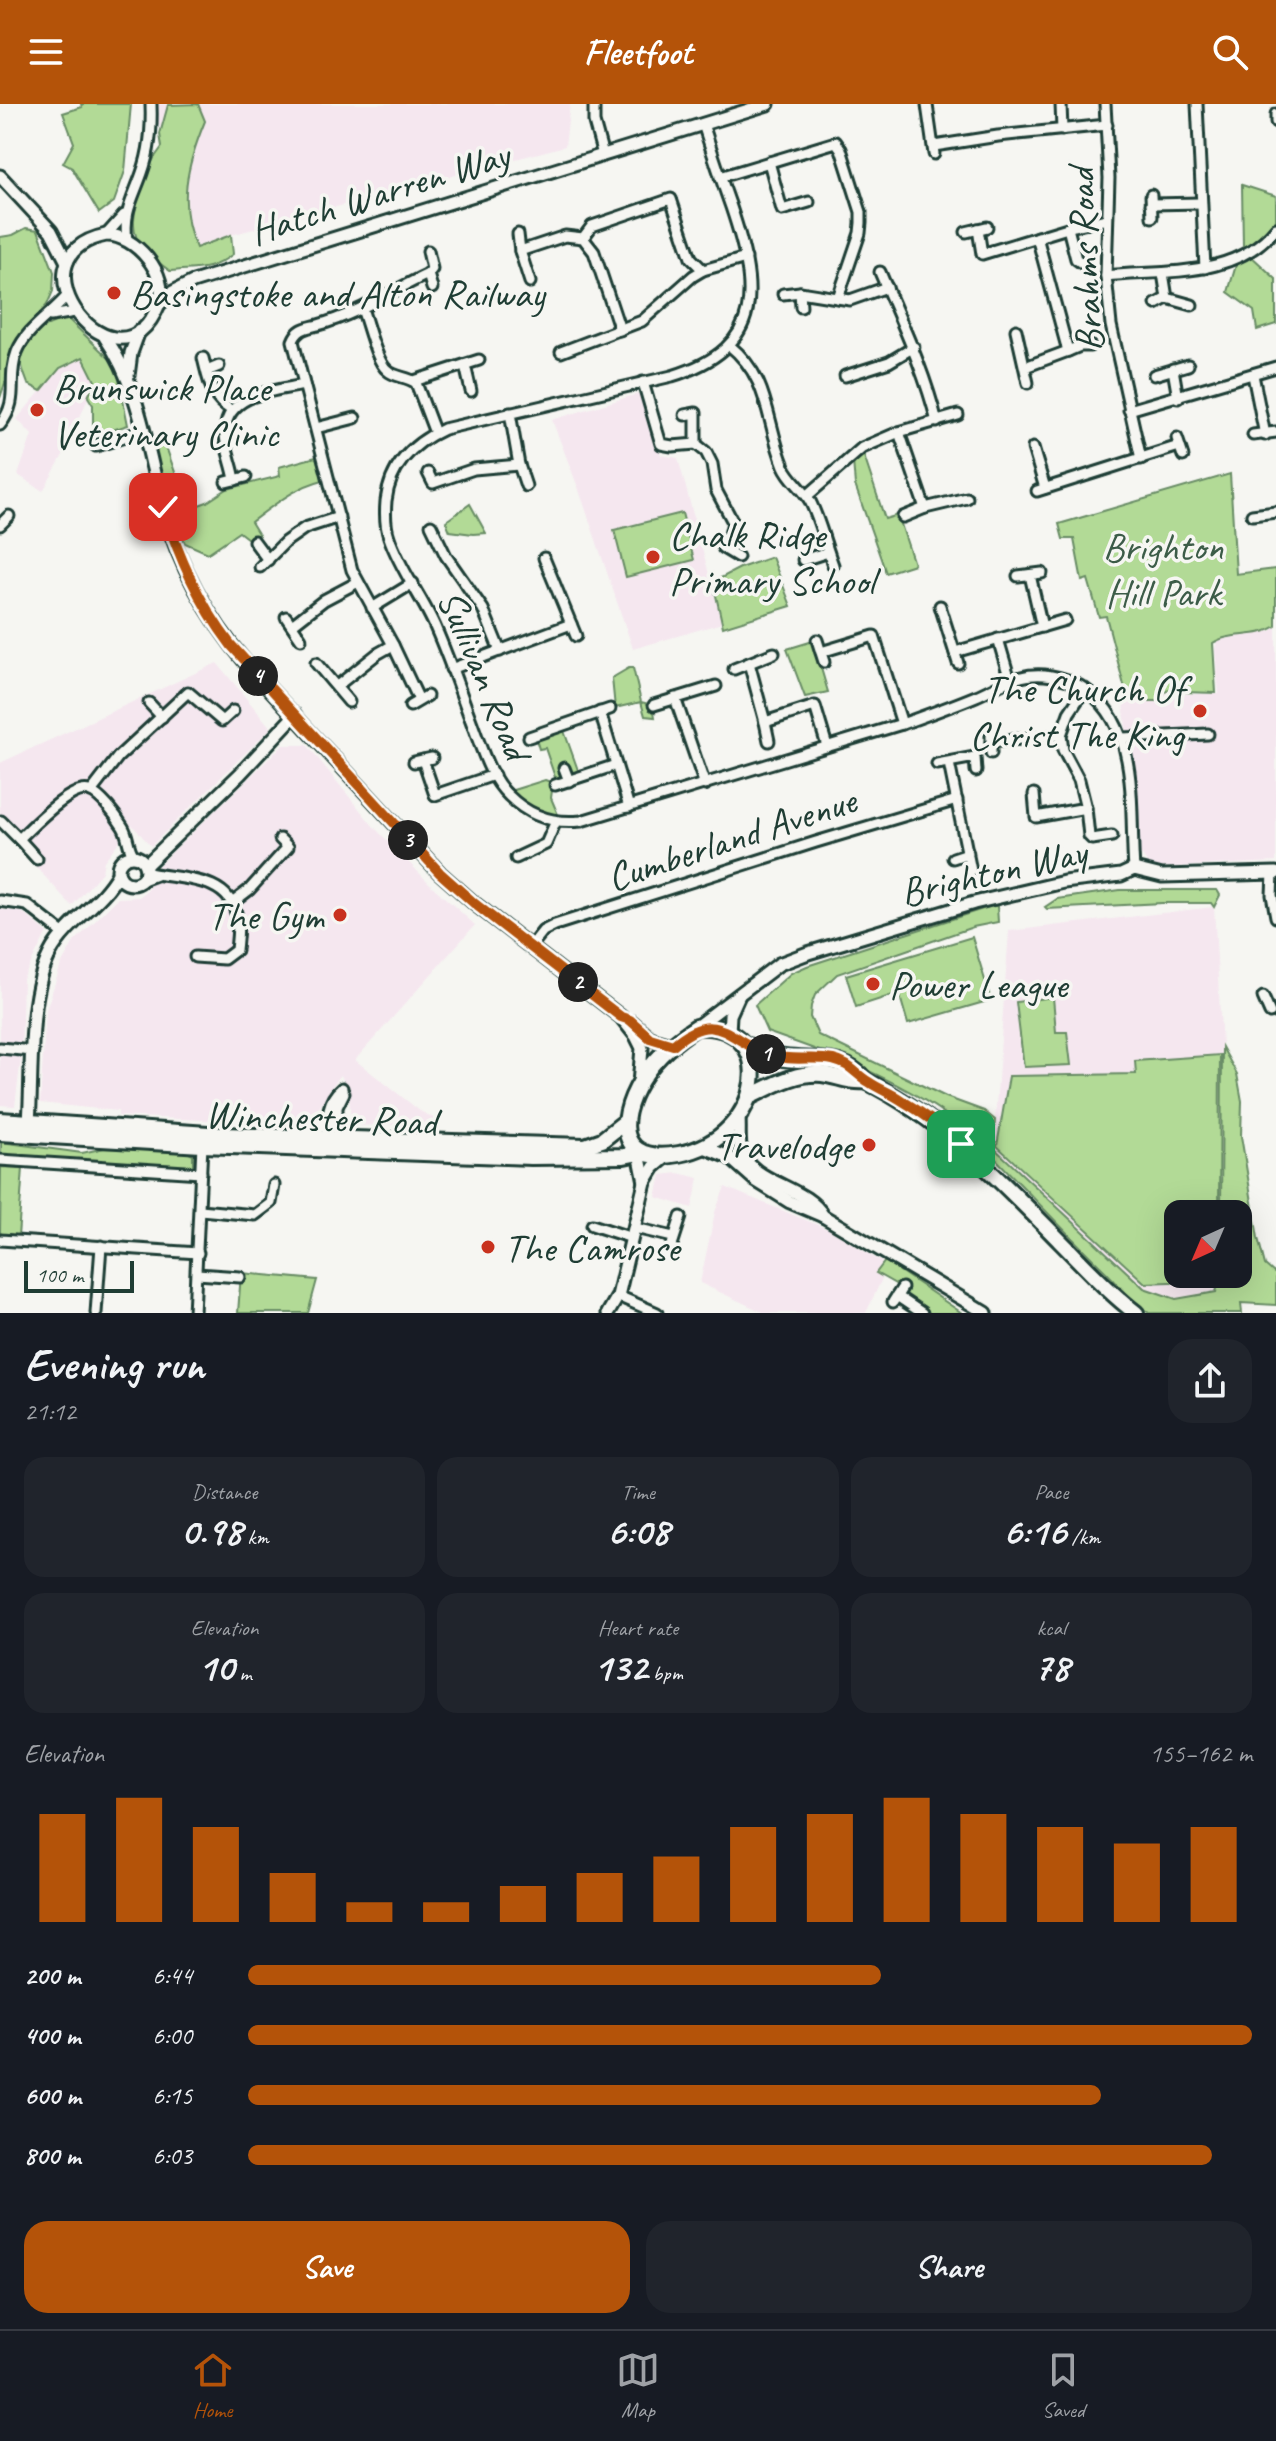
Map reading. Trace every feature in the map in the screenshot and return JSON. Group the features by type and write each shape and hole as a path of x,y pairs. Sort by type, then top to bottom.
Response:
{"main road":[{"path":"742,1043 753,1072 751,1096 739,1119 723,1135 704,1147 667,1156 639,1153 628,1139 626,1121 639,1085 653,1064 696,1027 720,1028 742,1043 780,1058 842,1063 857,1071 866,1081 928,1117 961,1144 1136,1313"},
{"path":"751,1096 801,1075 828,1075 853,1083 866,1081"},
{"name":"Winchester Road","path":"0,1120 223,1135 585,1146 602,1140 626,1121"},
{"name":"Winchester Road","path":"0,1133 202,1145 331,1139 531,1157 624,1156 639,1153"}],"street":[{"path":"127,241 124,223 150,143 151,104"},
{"path":"594,104 594,122 603,155"},
{"name":"Hatch Warren Way","path":"158,305 173,292 193,282 768,104"},
{"path":"1061,104 1062,130"},
{"name":"Brahms Road","path":"1105,104 1106,276 1111,325 1141,459"},
{"path":"1197,104 1205,268"},
{"path":"927,105 934,150 998,136 1107,125"},
{"path":"1276,114 1276,122"},
{"name":"Sullivan Road","path":"703,124 746,258 751,290 740,328 729,345 709,361 692,369 455,425 421,441 403,458 391,480 386,502 387,532 436,630 494,775 503,790 530,813 556,821 581,821 936,713 1010,680 1031,675 1050,676 1073,682 1106,706 1123,738 1134,869"},
{"path":"720,177 841,139 841,149 861,212 860,233 838,298"},
{"path":"769,162 782,210 809,202"},
{"path":"0,176 51,231 65,242 79,247"},
{"path":"667,186 691,258 703,270"},
{"path":"583,238 592,226 671,199"},
{"path":"1152,217 1151,200 1201,203"},
{"path":"126,212 106,235 79,247 67,262 68,295 75,312 105,337 128,377 170,530 193,588 211,619 231,645 440,873 475,904 621,1017 642,1048 639,1085"},
{"path":"966,232 982,228 982,254 1107,219"},
{"path":"1068,228 1075,261"},
{"path":"51,231 67,262"},
{"path":"1106,276 1205,268 1251,249 1275,233"},
{"path":"518,234 530,282"},
{"path":"105,337 123,337 139,331 150,321 162,295 159,277 142,255 127,241 106,235"},
{"path":"520,251 565,236 583,238 594,252 620,330"},
{"path":"1037,237 1068,351"},
{"path":"419,701 393,645 358,582 293,341 300,330 362,309 428,274 432,269 428,251"},
{"path":"567,339 566,351 620,330 654,312 703,270 746,258"},
{"path":"880,272 914,347 937,422"},
{"path":"1163,273 1167,298"},
{"path":"428,274 432,288"},
{"name":"Hatch Warren Way","path":"159,277 174,282 193,282"},
{"path":"783,294 800,292 850,300 887,287"},
{"path":"800,292 801,307"},
{"path":"0,425 11,408 14,367 19,349 31,331 68,295"},
{"path":"1156,304 1167,298 1192,305"},
{"path":"362,309 382,365 394,375 414,381 479,360"},
{"path":"45,318 75,312"},
{"path":"1016,330 1028,383"},
{"path":"128,377 131,353 139,331"},
{"path":"729,345 743,356 756,374 768,405 784,466 807,496 833,565"},
{"path":"1025,367 1080,346 1090,346"},
{"path":"845,376 889,362 914,347"},
{"path":"203,358 210,389 231,410"},
{"path":"465,365 471,391"},
{"path":"1154,375 1188,365"},
{"path":"207,371 219,366"},
{"path":"1129,410 1276,367"},
{"path":"1173,369 1178,398"},
{"path":"1253,375 1265,435"},
{"path":"414,381 435,433"},
{"path":"643,382 661,444 696,444 706,452 712,464 716,490 738,521 723,548 738,557"},
{"path":"246,477 230,481 224,433 231,410 242,400 304,385"},
{"path":"685,415 702,412 696,444"},
{"path":"510,413 526,486"},
{"path":"807,496 862,448 899,432 958,415"},
{"path":"316,428 355,418"},
{"path":"96,446 143,431"},
{"path":"899,432 925,508"},
{"path":"1253,435 1276,432"},
{"path":"1033,448 1041,490 1180,447"},
{"path":"428,473 434,488 474,469 519,465"},
{"path":"903,517 967,498"},
{"path":"1252,515 1276,512"},
{"path":"0,525 9,516"},
{"path":"254,541 264,564 285,542 305,528 339,517"},
{"path":"431,525 446,556 483,609 500,651"},
{"path":"803,560 828,552"},
{"path":"544,557 576,636"},
{"path":"1018,576 1042,573"},
{"path":"1030,575 1042,627"},
{"path":"301,639 289,621 358,582"},
{"path":"372,608 413,583"},
{"path":"941,605 958,663"},
{"path":"955,652 1065,620"},
{"path":"451,669 571,624"},
{"path":"817,640 822,657 874,636 902,724"},
{"path":"998,639 1010,680"},
{"path":"337,686 393,645"},
{"path":"734,669 774,653"},
{"path":"316,663 349,702"},
{"path":"749,663 769,741"},
{"path":"654,705 717,686"},
{"path":"1085,689 1069,713 1061,735 1063,750 1079,780 1088,833 1091,838 1112,836"},
{"path":"91,792 118,757 188,692 222,721 233,711"},
{"path":"675,698 705,785"},
{"path":"149,703 162,717"},
{"path":"765,722 813,703 827,746"},
{"path":"529,737 605,710 616,765 629,807"},
{"path":"29,1122 38,986 48,957 64,934 111,887 139,865 155,857 295,715"},
{"path":"991,731 991,747 1061,735"},
{"path":"1123,738 1208,734"},
{"path":"937,764 975,757 976,771"},
{"path":"423,760 435,795 494,775"},
{"path":"949,763 971,871"},
{"path":"555,785 616,765"},
{"path":"564,768 569,781"},
{"path":"19,839 69,795 82,790 91,792 125,829 139,865"},
{"path":"1034,794 1036,817 1086,808"},
{"name":"Cumberland Avenue","path":"531,946 543,931 555,925 957,800"},
{"path":"1,821 37,859"},
{"path":"516,858 546,844 556,821"},
{"path":"232,903 249,890 288,847 280,839"},
{"path":"953,858 968,853"},
{"path":"122,878 118,865 139,865 199,879 210,884 232,903 238,919 236,950 224,959 195,957"},
{"name":"Brighton Way","path":"696,1027 772,968 808,953 1001,896 1064,882 1121,875 1134,869 1162,876 1275,873"},
{"path":"1275,873 1272,895 1276,917"},
{"path":"0,901 27,905 64,934"},
{"path":"729,1032 730,1015 739,995"},
{"path":"621,1017 630,1020 650,1038 673,1045"},
{"path":"0,1048 33,1051"},
{"path":"343,1090 337,1107 331,1139 330,1102 343,1090"},
{"path":"739,1119 741,1150 757,1170 943,1289 986,1313"},
{"path":"194,1313 202,1145"},
{"path":"704,1147 729,1157 755,1180 797,1206 820,1210"},
{"path":"639,1153 645,1182"},
{"path":"608,1313 618,1296 645,1182 654,1167 667,1156"},
{"path":"0,1160 201,1173"},
{"path":"200,1210 255,1215 271,1203 274,1185"},
{"path":"791,1190 797,1206"},
{"path":"671,1248 681,1217"},
{"path":"592,1225 673,1237"},
{"path":"0,1240 198,1253"},
{"path":"96,1313 101,1246"},
{"path":"197,1274 240,1277"},
{"path":"943,1289 975,1313"},
{"path":"897,1295 922,1313"},
{"path":"618,1296 657,1313"}],"shaded area":[{"path":"153,104 570,104 565,146 231,235 196,248"},
{"path":"83,357 95,381 68,446 43,491 18,475 32,435 17,419 61,367"},
{"name":"Chalk Ridge Primary School","path":"641,393 661,455 678,458 722,623 633,649 552,420"},
{"path":"1276,627 1276,862 1151,868 1140,853 1123,702 1161,702 1169,688 1183,694 1219,694 1217,640 1271,631"},
{"path":"217,663 271,728 151,846 132,825 104,861 102,872 72,906 0,828 0,763"},
{"path":"283,745 307,745 374,827 475,925 355,1060 420,1111 443,1123 351,1126 349,1093 341,1075 313,1119 266,1123 118,1116 118,1111 40,1103 46,1010 61,965 74,942 118,898 139,897 148,890 154,870"},
{"path":"1214,907 1222,1047 1221,1200 1164,1200 1164,1288 1218,1288 1216,1292 1176,1299 1144,1288 993,1147 1009,931"},
{"path":"0,909 22,912 47,932 23,979 21,1058 15,1106 0,1105"},
{"path":"678,1173 699,1178 692,1208 656,1197 661,1175"},
{"path":"725,1187 830,1230 888,1266 866,1313 765,1313 700,1283 715,1212"}],"green space":[{"path":"81,104 131,104 125,171 114,202 99,213 72,168 63,163 74,143 63,113 82,107"},
{"path":"198,104 205,121 189,169 186,200 190,231 196,248 231,235 233,254 210,266 170,271 141,246 134,229 136,207 149,168 162,147 160,134 168,105"},
{"path":"1242,185 1276,196 1276,223 1263,237 1243,247"},
{"path":"26,228 38,230 54,272 53,291 47,305 21,335 0,398 0,237"},
{"path":"1249,254 1276,279 1276,324 1257,330 1254,311 1228,292 1237,262"},
{"path":"67,318 116,365 128,425 106,432 93,424 93,405 88,397 95,381 83,357 60,368 41,391 28,384 21,362 25,344 44,327"},
{"path":"148,434 165,444 188,509 207,502 227,489 280,476 279,467 316,457 323,480 294,492 251,522 259,535 252,542 239,532 208,553 185,543 172,519"},
{"path":"863,453 885,519 898,515 914,564 886,573 855,485 853,461"},
{"name":"Brighton Hill Park","path":"1230,474 1236,574 1276,569 1276,626 1213,643 1216,693 1182,692 1173,687 1164,693 1161,701 1128,701 1106,616 1099,617 1088,579 1082,581 1074,539 1063,539 1059,524"},
{"path":"470,504 486,533 450,531 446,521"},
{"path":"682,513 694,560 626,577 614,530"},
{"path":"772,557 791,606 723,627 713,582"},
{"path":"813,641 828,692 805,697 787,649"},
{"path":"633,668 641,702 615,708 612,678"},
{"path":"641,702 653,705 655,717 645,716"},
{"path":"563,728 579,773 570,776 567,763 561,765 562,775 556,780 545,748 539,749 536,739"},
{"path":"545,780 553,783 551,798 559,817 533,810 510,791"},
{"path":"1120,890 1217,890 1220,895 1214,907 1211,903 1162,903 1045,907 1057,899"},
{"path":"997,906 998,922 973,927 837,974 815,995 811,1006 810,1017 818,1035 946,1097 984,1111 995,1120 993,1147 1144,1288 1176,1299 1216,1292 1217,1288 1252,1288 1252,1202 1265,1265 1274,1273 1276,1271 1276,1305 1241,1303 1242,1313 1149,1313 958,1124 880,1076 767,1032 755,1005 791,973"},
{"path":"972,937 991,1000 908,1024 899,993 856,1007 846,975"},
{"path":"1053,997 1056,1032 1067,1032 1071,1065 1024,1067 1016,1002"},
{"path":"1222,1047 1237,1074 1242,1101 1241,1136 1252,1200 1221,1200"},
{"path":"1220,1055 1219,1200 1164,1200 1164,1282 1145,1283 997,1146 1009,1076 1136,1074 1135,1061"},
{"path":"1,1142 82,1153 105,1148 183,1150 193,1155 193,1169 1,1155"},
{"path":"1,1167 23,1168 18,1237 2,1236 0,1232"},
{"path":"885,1261 962,1313 926,1313 907,1298 904,1289 876,1273"},
{"path":"241,1273 317,1280 308,1313 238,1313"}],"place":[{"name":"Basingstoke and Alton Railway","path":"114,293"},
{"name":"Brunswick Place Veterinary Clinic","path":"37,410"},
{"name":"Chalk Ridge Primary School","path":"653,557"},
{"name":"The Church Of Christ The King","path":"1200,711"},
{"name":"The Gym","path":"340,915"},
{"name":"Power League","path":"873,984"},
{"name":"Travelodge","path":"869,1145"},
{"name":"The Camrose","path":"488,1247"}],"route":[{"path":"163,507 193,588 231,645 422,855 475,904 650,1038 673,1045 696,1027 720,1028 758,1051 780,1058 842,1063 857,1071 866,1081 920,1112 961,1144"}]}
